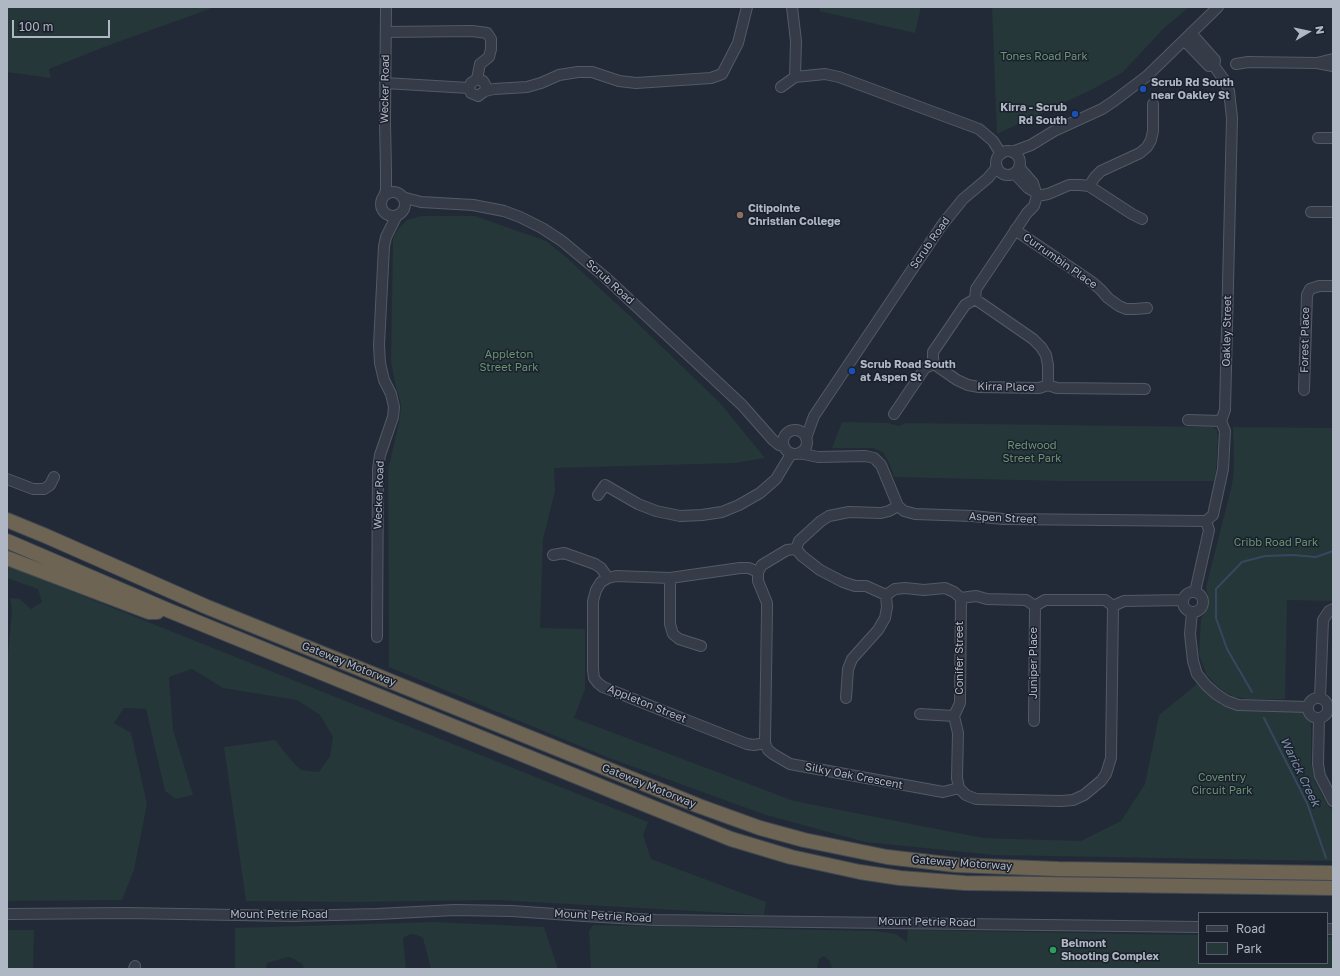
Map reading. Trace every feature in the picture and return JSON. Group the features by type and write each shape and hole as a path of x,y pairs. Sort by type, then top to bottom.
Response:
{"highway":[{"path":"7,512 32,522 46,536"},
{"name":"Gateway Motorway","path":"7,520 207,607 692,803 760,828 804,840 887,857 956,865 1058,869 1333,873"},
{"name":"Gateway Motorway","path":"7,541 170,611 715,833 791,857 860,872 900,878 965,883 1333,888"},
{"path":"7,558 148,612 170,611"}],"street":[{"name":"Wecker Road","path":"386,7 386,190 381,204 386,237"},
{"path":"469,88 471,93 476,96 494,89 527,87 559,75 578,72 592,72 619,81 636,83 711,78 722,74 738,43 747,7"},
{"path":"792,7 796,41 795,77"},
{"path":"894,414 925,368 934,364 933,352 965,305 974,299 976,289 1015,230 1034,206 1036,194 1033,182 1016,163 1008,151 1001,154 997,160 1000,170 1008,175 1016,163 1031,145 1054,131 1102,109 1147,76 1218,7"},
{"path":"386,32 472,31 487,33 491,39 489,57 480,64 477,79 471,83 469,88"},
{"name":"Oakley Street","path":"1188,37 1215,60 1214,66 1226,81 1229,91 1232,118 1225,410 1221,421 1225,431 1223,469 1213,515 1206,521"},
{"path":"1316,63 1333,59"},
{"path":"1236,64 1248,62 1316,63 1333,66"},
{"path":"781,87 795,77 825,74 839,77 979,129 987,135 1001,154"},
{"path":"477,79 485,83 485,92"},
{"path":"385,83 469,88"},
{"path":"1089,186 1094,177 1101,171 1140,153 1147,147 1151,140 1153,131 1153,104"},
{"path":"1318,138 1333,138"},
{"name":"Scrub Road","path":"806,440 814,416 942,225 963,199 1000,170"},
{"name":"Wecker Road","path":"377,637 378,469 380,455 393,417 394,407 380,364 379,345 384,246 386,237 405,204 386,171"},
{"path":"1036,194 1048,194 1069,185 1089,186 1142,219"},
{"path":"384,196 391,192 401,195"},
{"name":"Scrub Road","path":"401,195 421,202 451,203 487,207 520,217 542,228 562,241 616,287 742,405 773,440 779,445 783,446"},
{"name":"Scrub Road","path":"400,213 421,202"},
{"path":"383,211 389,216 400,213"},
{"path":"1311,212 1333,212"},
{"name":"Currumbin Place","path":"1015,230 1092,282 1108,298 1119,306 1135,309 1147,308"},
{"name":"Forest Place","path":"1304,390 1307,295 1310,289 1319,286 1333,286"},
{"path":"974,299 1033,339 1041,347 1046,355 1048,365 1048,385"},
{"name":"Kirra Place","path":"934,364 957,380 978,388 1039,388 1048,385 1057,388 1145,389"},
{"name":"Scrub Road","path":"792,432 814,416"},
{"path":"1188,420 1221,421"},
{"path":"764,429 779,433 802,433 806,440 820,452 833,456"},
{"path":"792,432 783,439 783,446 785,449 795,454 818,457 865,456 874,458 881,465 898,506 881,513 849,512 829,516 821,521 799,541 796,549"},
{"path":"598,495 606,484 638,504 656,512 680,516 722,512 760,494 776,479 795,454 805,449 806,440"},
{"path":"7,479 33,489 44,489 50,485 54,477"},
{"name":"Aspen Street","path":"898,506 904,511 915,514 972,516 1003,519 1206,521"},
{"path":"1195,592 1210,530 1206,521"},
{"path":"765,743 767,603 758,581 758,572 762,565 787,550 796,549"},
{"path":"796,549 802,556 820,570 843,582 855,586 866,586 886,594"},
{"path":"553,555 564,553 595,564 601,568 608,578 616,576 670,578 740,568 749,568 758,572"},
{"name":"Appleton Street","path":"608,578 601,582 596,590 593,601 593,670 594,678 598,683 603,687 747,744 754,745 765,743"},
{"path":"670,578 670,624 673,634 679,639 701,646"},
{"path":"886,594 895,589 905,588 924,590 944,588 954,592 960,598 976,596 987,599 1026,600 1035,606 1045,600 1105,600 1113,606"},
{"path":"1195,592 1201,596 1202,603 1199,609 1192,612 1185,608 1183,600 1187,594 1195,592"},
{"path":"846,698 848,669 852,659 878,630 885,618 887,607 886,594"},
{"name":"Conifer Street","path":"959,788 957,778 958,733 954,716 960,704 960,598"},
{"path":"1113,606 1124,601 1183,600"},
{"name":"Juniper Place","path":"1034,721 1035,606"},
{"path":"959,788 966,795 976,799 1060,801 1073,800 1084,795 1101,781 1106,774 1111,758 1113,606"},
{"path":"1320,698 1323,620 1328,611 1333,609"},
{"path":"1192,612 1190,634 1193,661 1197,674 1216,694 1227,701 1238,705 1308,707"},
{"path":"1320,698 1326,702 1328,709 1325,715 1319,718 1311,715 1308,707 1312,700 1320,698"},
{"path":"920,714 954,716"},
{"path":"1319,718 1318,764 1320,776 1333,801"},
{"name":"Silky Oak Crescent","path":"765,743 768,750 790,764 943,792 959,788"},
{"name":"Mount Petrie Road","path":"7,914 127,913 291,916 455,910 512,911 656,920 1198,927"}],"green space":[{"path":"7,7 215,7 104,47 49,69 51,78 7,72"},
{"path":"820,7 921,7 915,33 819,11"},
{"name":"Tones Road Park","path":"992,7 1189,7 1163,29 1123,72 1093,89 997,134"},
{"name":"Appleton Street Park","path":"421,216 475,216 546,241 567,258 632,318 720,403 765,458 734,463 554,468 555,491 543,539 540,628 585,629 585,689 574,718 794,801 983,838 1081,841 1121,821 1145,784 1159,715 1197,684 1223,706 1234,710 1302,712 1311,721 1311,763 1315,782 1329,807 1333,810 1333,861 994,855 865,842 763,814 609,758 389,667 388,470 400,418 401,404 391,362 393,239 398,229 407,220"},
{"name":"Redwood Street Park","path":"842,422 888,423 898,426 906,423 1212,427 1217,430 1218,438 1216,470 1214,481 1060,481 894,477 891,467 883,452 873,448 832,448"},
{"name":"Cribb Road Park","path":"1233,427 1333,428 1333,601 1287,600 1285,699 1248,699 1235,697 1220,689 1206,674 1199,654 1201,619 1206,611 1208,597 1206,587 1233,478"},
{"path":"7,566 648,822 643,835 651,859 766,902 764,915 497,900 351,902 246,901 224,747 275,740 301,770 319,772 330,756 333,737 320,715 297,700 223,688 192,669 169,677 173,730 193,795 176,799 165,791 146,709 124,708 114,723 131,733 147,804 134,870 122,900 7,901 7,666 12,610 10,598 20,599 31,609 42,602 38,589 7,578"},
{"path":"433,922 544,927 558,969 431,969 423,938 411,934 403,938 406,969 304,969 302,964 288,957 267,963 266,969 235,969 235,928"},
{"path":"593,925 876,931 896,934 907,942 908,930 1198,935 1198,964 1328,964 1328,937 1333,937 1333,969 832,969 830,961 824,956 819,959 817,969 591,969 589,931"},
{"path":"7,930 34,930 33,969 7,969"}],"waterway":[{"name":"Warick Creek","path":"1252,692 1227,649 1216,618 1216,589 1242,562 1265,556 1293,555 1316,557 1333,551"},
{"name":"Warick Creek","path":"1264,718 1307,803 1326,858"}],"place":[{"name":"Scrub Rd South near Oakley St","path":"1143,89"},
{"name":"Kirra - Scrub Rd South","path":"1075,114"},
{"name":"Citipointe Christian College","path":"740,215"},
{"name":"Scrub Road South at Aspen St","path":"852,371"},
{"name":"Belmont Shooting Complex","path":"1053,950"}],"park label":[{"name":"Coventry Circuit Park","path":"1222,784"}]}
